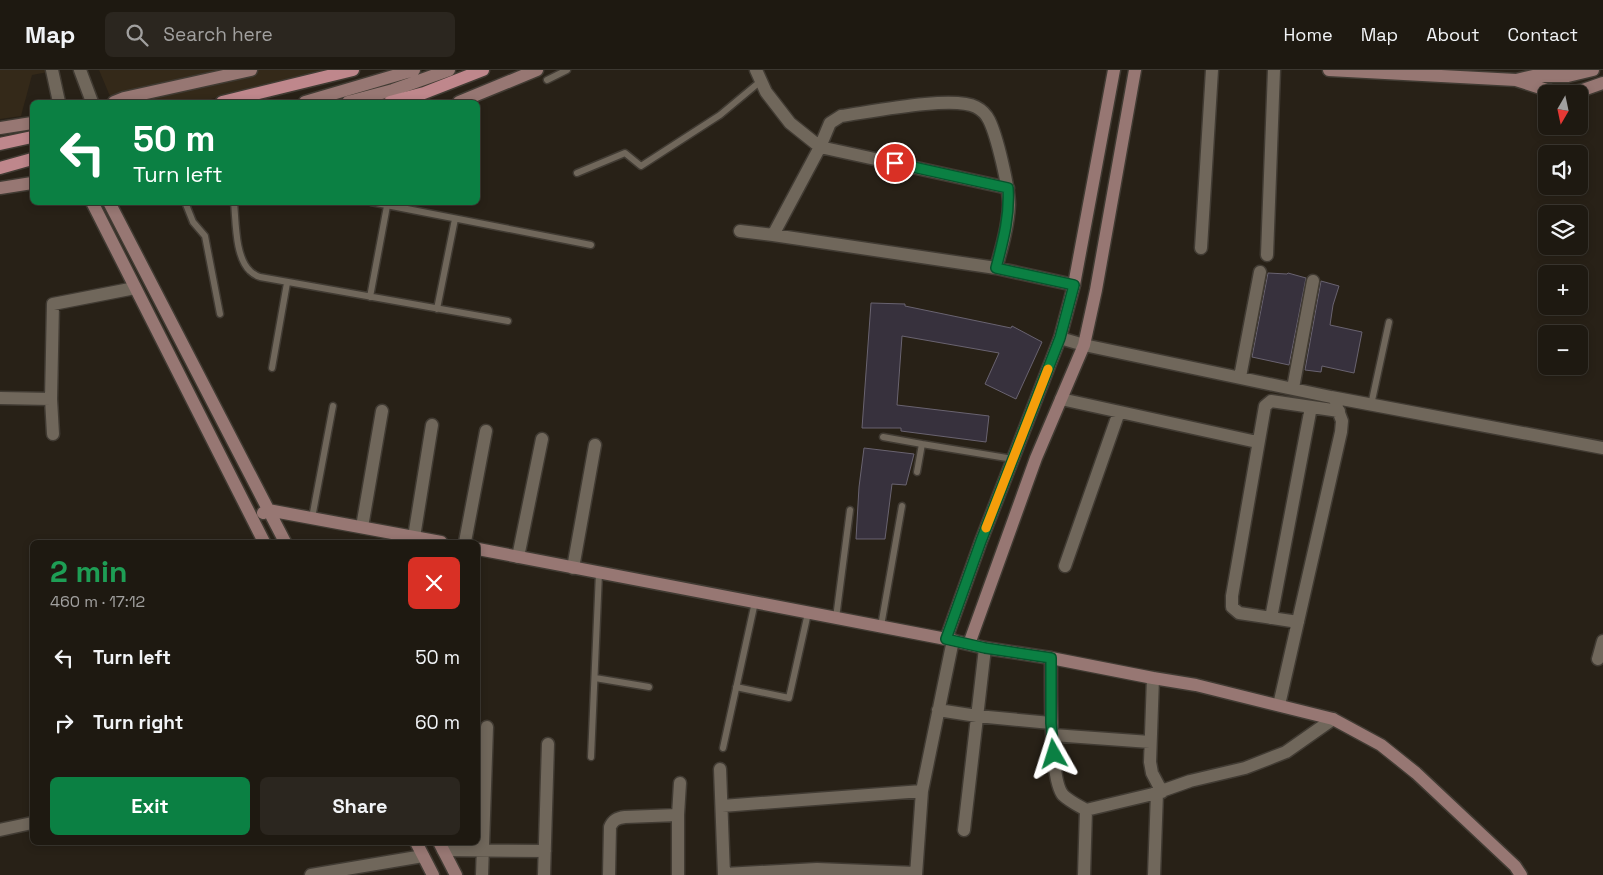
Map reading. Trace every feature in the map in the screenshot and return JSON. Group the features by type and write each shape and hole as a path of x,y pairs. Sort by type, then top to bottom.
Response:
{"main road":[{"path":"230,100 353,70"},
{"path":"398,100 424,93 482,70"},
{"path":"0,144 30,138"},
{"path":"0,168 30,160"}],"street":[{"path":"52,70 59,100"},
{"path":"80,70 91,100"},
{"path":"119,100 251,70"},
{"path":"312,100 414,70"},
{"path":"356,100 393,90 449,70"},
{"path":"464,100 537,70"},
{"path":"720,769 724,875 817,869 916,874 922,791 950,639 981,541 1060,338 1074,285 1114,70"},
{"path":"969,644 1036,458 1084,345 1096,290 1135,70"},
{"path":"1201,248 1212,70"},
{"path":"1267,254 1274,70"},
{"path":"1329,70 1502,75 1553,92 1568,93 1580,92 1603,83"},
{"path":"1516,80 1533,76 1568,76 1593,70"},
{"path":"759,75 766,92 790,123 820,146 1008,188"},
{"path":"773,235 820,146 830,123 841,116 952,102 975,106 984,112 993,131 1008,188 1009,203 1007,226 996,268"},
{"path":"0,128 30,123"},
{"path":"0,188 30,183"},
{"path":"94,205 263,540"},
{"path":"111,205 284,540"},
{"path":"740,231 996,268 1074,285"},
{"path":"1240,377 1260,272"},
{"path":"1292,388 1313,281"},
{"path":"53,434 51,399 53,304 135,288"},
{"path":"1060,338 1084,345 1331,397 1603,448"},
{"path":"1278,705 1341,432 1342,421 1331,397"},
{"path":"0,398 51,399"},
{"path":"1061,399 1257,442"},
{"path":"1298,622 1239,613 1232,607 1232,596 1257,442 1265,406 1271,401 1339,411"},
{"path":"1271,618 1312,407"},
{"path":"362,528 382,411"},
{"path":"1065,566 1119,412"},
{"path":"414,537 432,426"},
{"path":"465,540 486,431"},
{"path":"518,557 542,439"},
{"path":"572,568 595,445"},
{"path":"252,519 268,510 430,540"},
{"path":"480,550 950,639 985,648 1051,658 1196,685 1333,719 1381,745 1416,773 1515,866 1521,875"},
{"path":"1598,659 1603,641"},
{"path":"964,830 985,648"},
{"path":"1051,658 1052,729 1058,785 1064,795 1086,810 1160,792 1190,781 1246,768 1286,752 1333,719"},
{"path":"1153,678 1150,767 1160,792 1154,875"},
{"path":"938,710 1052,729 1150,742"},
{"path":"482,875 487,727"},
{"path":"544,875 548,744"},
{"path":"678,875 680,783"},
{"path":"722,806 922,791"},
{"path":"1084,875 1086,810"},
{"path":"609,875 610,828 612,822 617,818 625,817 678,815"},
{"path":"0,830 30,823"},
{"path":"418,845 433,875"},
{"path":"441,846 483,850 545,851"},
{"path":"441,846 456,875"},
{"path":"311,875 424,856"}],"lane":[{"path":"547,80 567,70"},
{"path":"577,173 625,153 641,166 720,115 759,75"},
{"path":"186,205 193,222 205,236 220,314"},
{"path":"234,205 239,249 243,262 250,272 260,277 508,320"},
{"path":"383,205 591,245"},
{"path":"370,297 387,206"},
{"path":"437,308 455,219"},
{"path":"272,368 287,283"},
{"path":"1372,405 1388,322"},
{"path":"312,518 333,406"},
{"path":"884,437 1013,459"},
{"path":"917,472 922,444"},
{"path":"881,626 902,506"},
{"path":"836,618 850,510"},
{"path":"592,757 599,573"},
{"path":"723,748 754,602"},
{"path":"736,687 789,698 808,612"},
{"path":"595,678 649,687"}],"shaded area":[{"path":"0,70 59,70 32,75 21,116 0,119"},
{"path":"99,70 330,70 207,100 112,100"}],"building":[{"path":"1268,273 1288,273 1306,278 1289,365 1252,357"},
{"path":"1321,281 1339,286 1333,305 1330,325 1362,332 1354,373 1322,366 1321,372 1305,370"},
{"path":"871,303 905,304 905,306 1011,328 1012,326 1042,342 1016,399 985,384 999,353 902,336 897,405 989,416 986,442 901,431 901,428 862,428"},
{"path":"864,448 914,454 906,485 892,484 885,539 856,539 859,487"}],"slow traffic":[{"path":"986,528 1048,369"}],"route":[{"path":"895,163 1008,188 1007,226 996,268 1074,285 1060,338 981,541 946,639 985,648 1051,658 1051,723 1054,754"}]}
